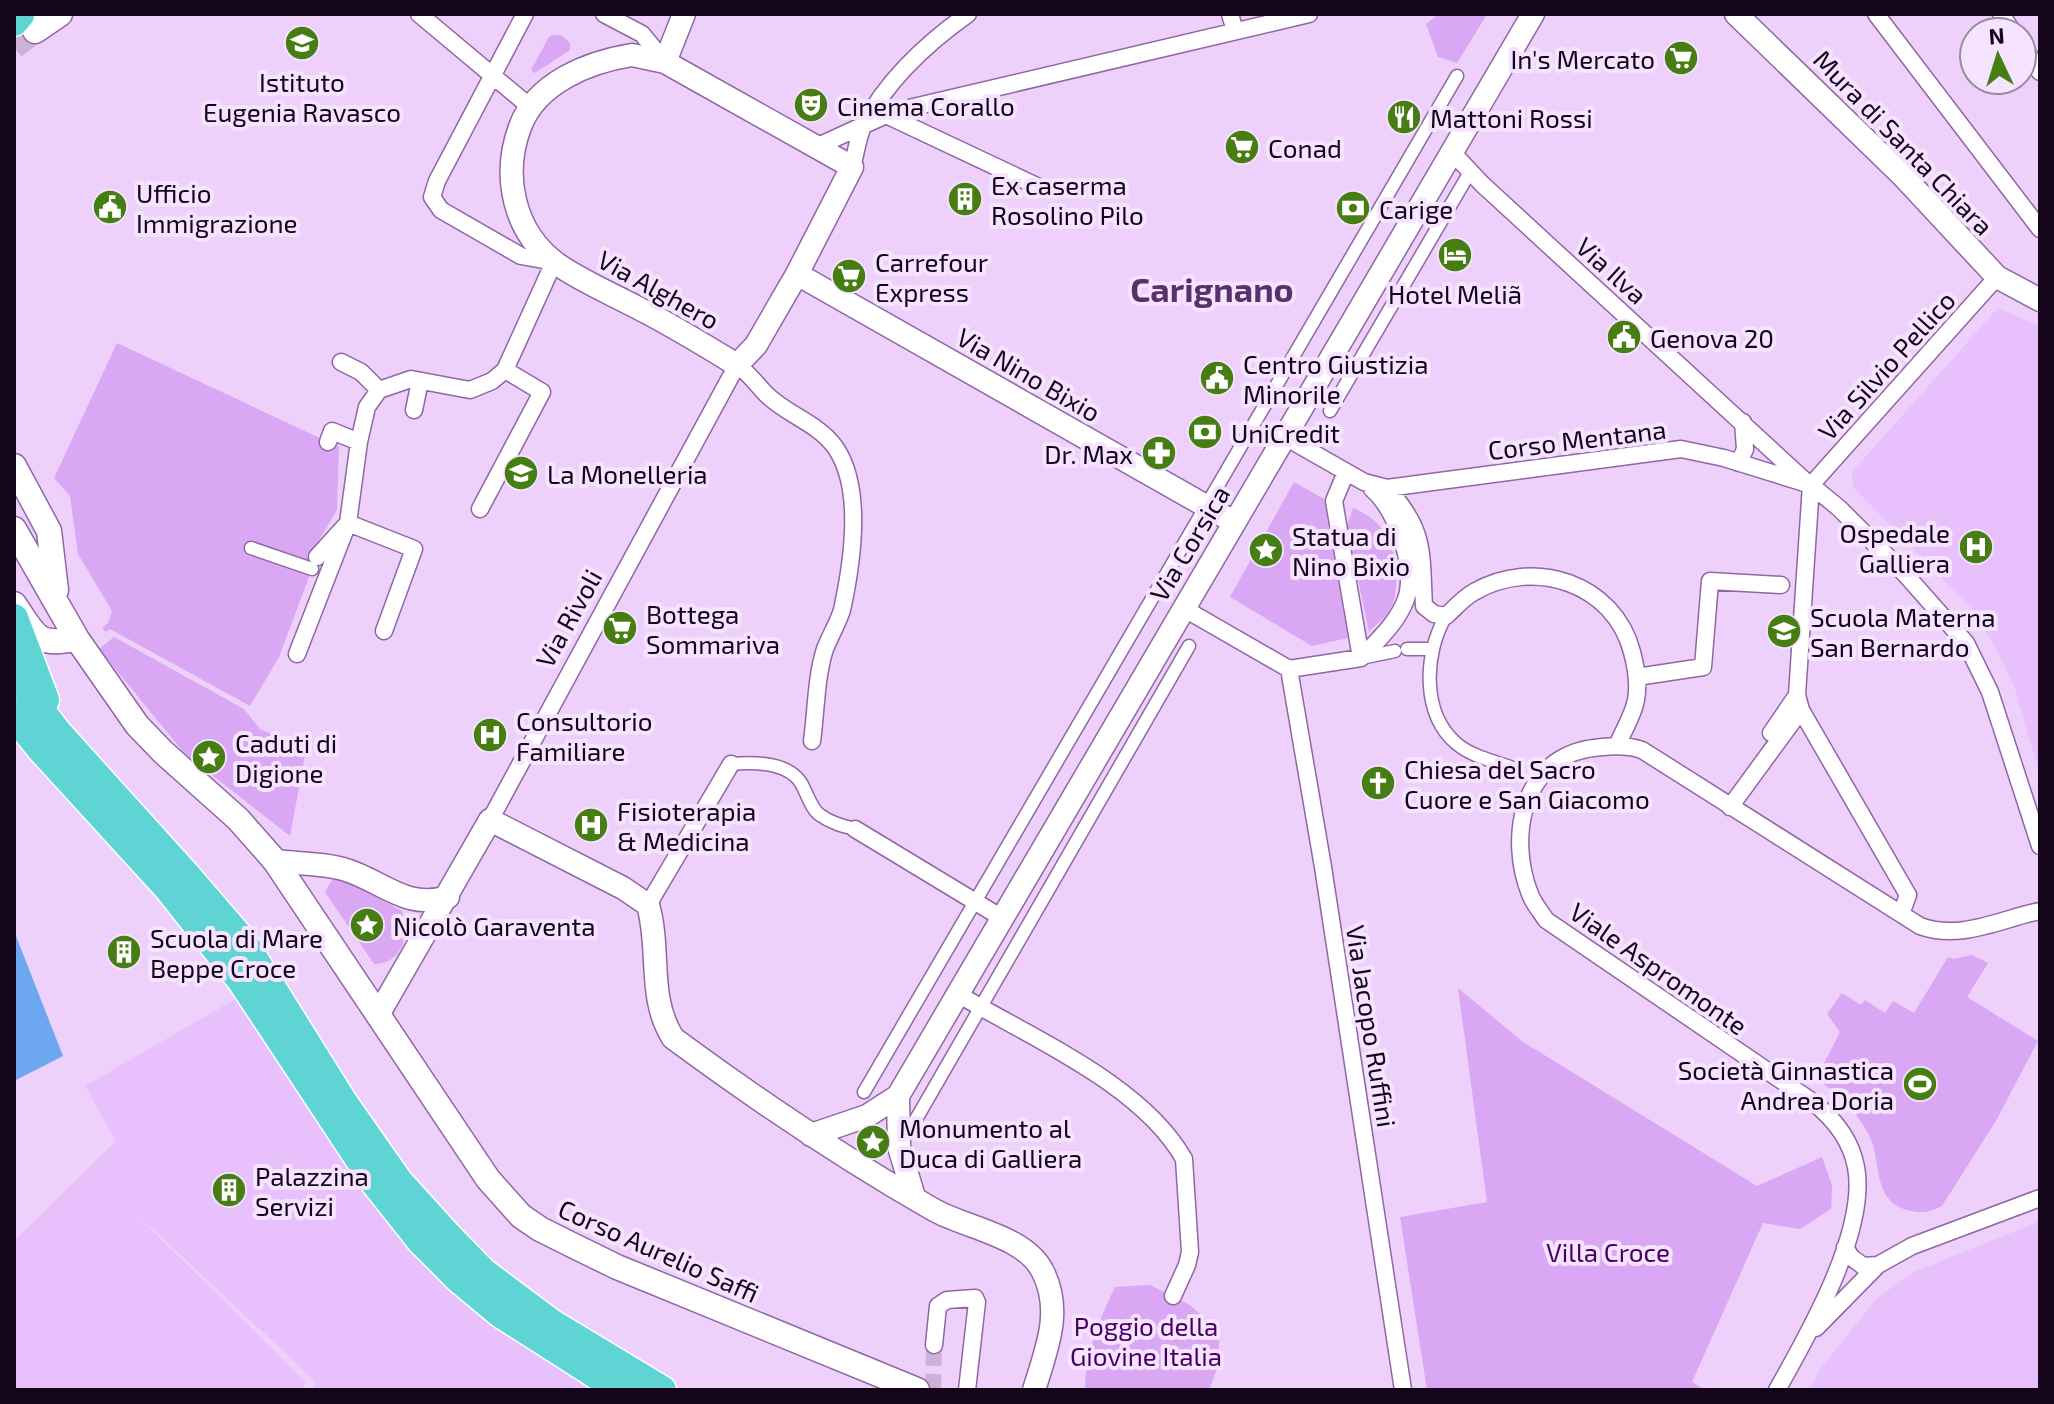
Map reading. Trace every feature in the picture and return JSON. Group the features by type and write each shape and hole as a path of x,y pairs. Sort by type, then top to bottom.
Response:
{"highway":[{"path":"22,623 57,732"},
{"path":"14,675 57,732 242,940 343,1102 399,1182 437,1224 483,1272 551,1323 662,1390"},
{"path":"14,716 168,888 241,980 375,1183 421,1241 459,1279 501,1314 620,1390"}],"main road":[{"path":"21,20 60,14"},
{"path":"14,466 49,531 60,608"},
{"name":"Corso Aurelio Saffi","path":"14,529 77,639 137,725 221,802 275,861 488,1179 521,1216 540,1229 617,1267 917,1390"},
{"path":"14,604 22,623 43,640 52,643 77,639"}],"street":[{"path":"419,14 529,106"},
{"path":"525,14 437,181 432,197 441,210 521,256 554,262"},
{"path":"604,14 642,34 665,62"},
{"path":"665,62 684,14"},
{"path":"812,741 824,651 841,612 852,539 853,498 842,458 833,444 822,432 768,396 750,373 737,365 756,345 797,274 852,167 863,125 918,53 968,14"},
{"path":"1230,14 1235,31"},
{"path":"816,147 886,115 1309,14"},
{"name":"Mura di Santa Chiara","path":"1736,14 1902,175 1997,277 2040,299"},
{"path":"1876,14 2040,229"},
{"name":"Via Corsica","path":"811,1135 867,1116 898,1096 1530,16"},
{"path":"554,262 529,232 517,211 512,194 512,151 529,106 552,86 603,59 632,55 665,62 852,167"},
{"name":"Via Corsica","path":"864,1092 1457,76"},
{"path":"886,115 1043,189"},
{"name":"Via Ilva","path":"1451,151 1470,172 1811,485"},
{"path":"1330,411 1470,172"},
{"path":"297,654 348,523 367,407 379,390 411,379 470,390 492,381 505,370 554,262"},
{"name":"Via Alghero","path":"554,262 737,365"},
{"name":"Via Nino Bixio","path":"797,274 1234,522"},
{"name":"Via Silvio Pellico","path":"1811,485 1997,277"},
{"path":"341,362 361,372 379,390"},
{"name":"Via Rivoli","path":"448,897 737,365"},
{"path":"480,509 542,392 505,370"},
{"path":"414,410 420,381"},
{"path":"1739,463 1745,449 1743,422"},
{"path":"328,442 332,431 359,442"},
{"path":"1285,437 1364,482 1385,499 1405,552 1409,581 1407,598 1398,614 1361,658"},
{"name":"Corso Mentana","path":"1387,488 1681,449 1811,485 1840,509 1905,574 1966,643 1990,692 2040,846"},
{"path":"1346,472 1334,501 1361,658"},
{"path":"1364,482 1387,488 1406,509 1420,541 1424,563 1424,606 1434,614 1446,616"},
{"path":"1730,799 1799,702 1811,485"},
{"path":"251,548 314,563 348,523"},
{"path":"348,523 414,549 384,631"},
{"path":"1515,769 1473,754 1444,731 1436,714 1429,681 1436,633 1446,616 1470,594 1503,582 1539,576 1573,583 1606,605 1620,620 1628,635 1637,677 1636,702 1617,746"},
{"path":"1637,677 1703,667 1710,581 1781,585"},
{"path":"1183,608 1289,669 1401,650 1432,649"},
{"path":"915,1121 1189,646"},
{"name":"Via Jacopo Ruffini","path":"1289,669 1323,867 1403,1390"},
{"path":"1799,702 1908,895 1901,914"},
{"name":"Viale Aspromonte","path":"1845,1247 1858,1194 1856,1166 1842,1131 1829,1115 1546,920 1531,898 1523,869 1521,837 1535,782 1555,761 1570,754 1617,746 1642,750 1730,799 1901,914 1936,932 1954,933 2040,911"},
{"path":"1002,918 855,829 817,814 798,779 774,766 749,762 731,764 648,905 658,1004 664,1024 673,1038 811,1135 935,1211 1022,1248 1042,1269 1052,1297 1053,1329 1034,1390"},
{"path":"490,820 623,888 648,905"},
{"path":"275,861 345,869 419,901 448,897"},
{"path":"378,1015 448,897"},
{"path":"958,994 1113,1085 1140,1107 1179,1150 1184,1159 1190,1252 1173,1296"},
{"path":"898,1096 899,1147 914,1197"},
{"path":"1809,1335 1878,1265 1912,1246 2040,1198"},
{"path":"1845,1247 1851,1257 1863,1266 1878,1265"},
{"path":"1777,1390 1809,1335 1845,1247"},
{"path":"934,1345 938,1306 947,1300 975,1298 967,1390"}],"shaded area":[{"name":"Ospedale Galliera","path":"1998,308 2040,326 2040,775 2014,686 1971,608 1853,487 1852,472"},
{"path":"239,997 596,1390 313,1390 315,1381 123,1201 305,1382 303,1390 14,1390 14,1241 116,1141 85,1086"},
{"path":"2040,1221 2040,1390 1810,1390 1820,1369 1877,1298 1914,1272"}],"green space":[{"path":"1439,14 1486,16 1457,63 1438,57 1426,24"},
{"path":"553,35 561,35 570,43 570,50 535,73 531,70"},
{"path":"117,343 339,447 337,510 309,557 312,569 279,657 250,706 110,629 106,632 102,628 108,623 112,611 78,554 70,496 54,478"},
{"path":"1294,482 1324,499 1348,638 1312,646 1230,597"},
{"path":"1353,508 1382,529 1395,560 1396,585 1392,606 1369,632 1347,526"},
{"path":"114,637 244,709 260,729 306,750 290,836 185,754 99,649"},
{"path":"332,880 344,880 402,911 404,937 402,946 392,959 374,964 325,892"},
{"name":"Società Ginnastica Andrea Doria","path":"1972,955 1988,963 1967,997 2038,1041 1997,1119 1942,1206 1925,1212 1907,1210 1888,1198 1883,1189 1874,1147 1860,1120 1840,1097 1816,1079 1840,1032 1827,1014 1842,993 1861,1005 1865,1000 1885,1013 1893,1001 1914,1013 1948,957 1953,959"},
{"name":"Villa Croce","path":"1458,988 1523,1042 1757,1186 1822,1157 1832,1185 1831,1209 1800,1229 1763,1223 1692,1382 1705,1390 1427,1390 1400,1217 1487,1202"},
{"name":"Poggio della Giovine Italia","path":"1150,1285 1190,1305 1220,1331 1217,1369 1209,1390 1085,1390 1094,1337 1115,1287"}],"water":[{"path":"14,931 63,1056 14,1081"}],"tunnel":[{"path":"14,47 35,31"},
{"path":"933,1390 934,1345"}],"place":[{"name":"Istituto Eugenia Ravasco","path":"302,43"},
{"name":"In's Mercato","path":"1681,58"},
{"name":"Cinema Corallo","path":"811,105"},
{"name":"Mattoni Rossi","path":"1404,117"},
{"name":"Conad","path":"1242,147"},
{"name":"Ex caserma Rosolino Pilo","path":"965,199"},
{"name":"Ufficio Immigrazione","path":"110,207"},
{"name":"Carige","path":"1353,208"},
{"name":"Hotel Meliã","path":"1455,255"},
{"name":"Carrefour Express","path":"849,276"},
{"name":"Genova 20","path":"1624,337"},
{"name":"Centro Giustizia Minorile","path":"1217,378"},
{"name":"UniCredit","path":"1205,432"},
{"name":"Dr. Max","path":"1159,453"},
{"name":"La Monelleria","path":"521,473"},
{"name":"Ospedale Galliera","path":"1976,547"},
{"name":"Statua di Nino Bixio","path":"1266,550"},
{"name":"Bottega Sommariva","path":"620,628"},
{"name":"Scuola Materna San Bernardo","path":"1784,631"},
{"name":"Consultorio Familiare","path":"490,735"},
{"name":"Caduti di Digione","path":"209,757"},
{"name":"Chiesa del Sacro Cuore e San Giacomo","path":"1378,783"},
{"name":"Fisioterapia & Medicina","path":"591,825"},
{"name":"Nicolò Garaventa","path":"367,925"},
{"name":"Scuola di Mare Beppe Croce","path":"124,952"},
{"name":"Società Ginnastica Andrea Doria","path":"1920,1084"},
{"name":"Monumento al Duca di Galliera","path":"873,1142"},
{"name":"Palazzina Servizi","path":"229,1190"}],"district":[{"name":"Carignano","path":"1212,288"}]}
